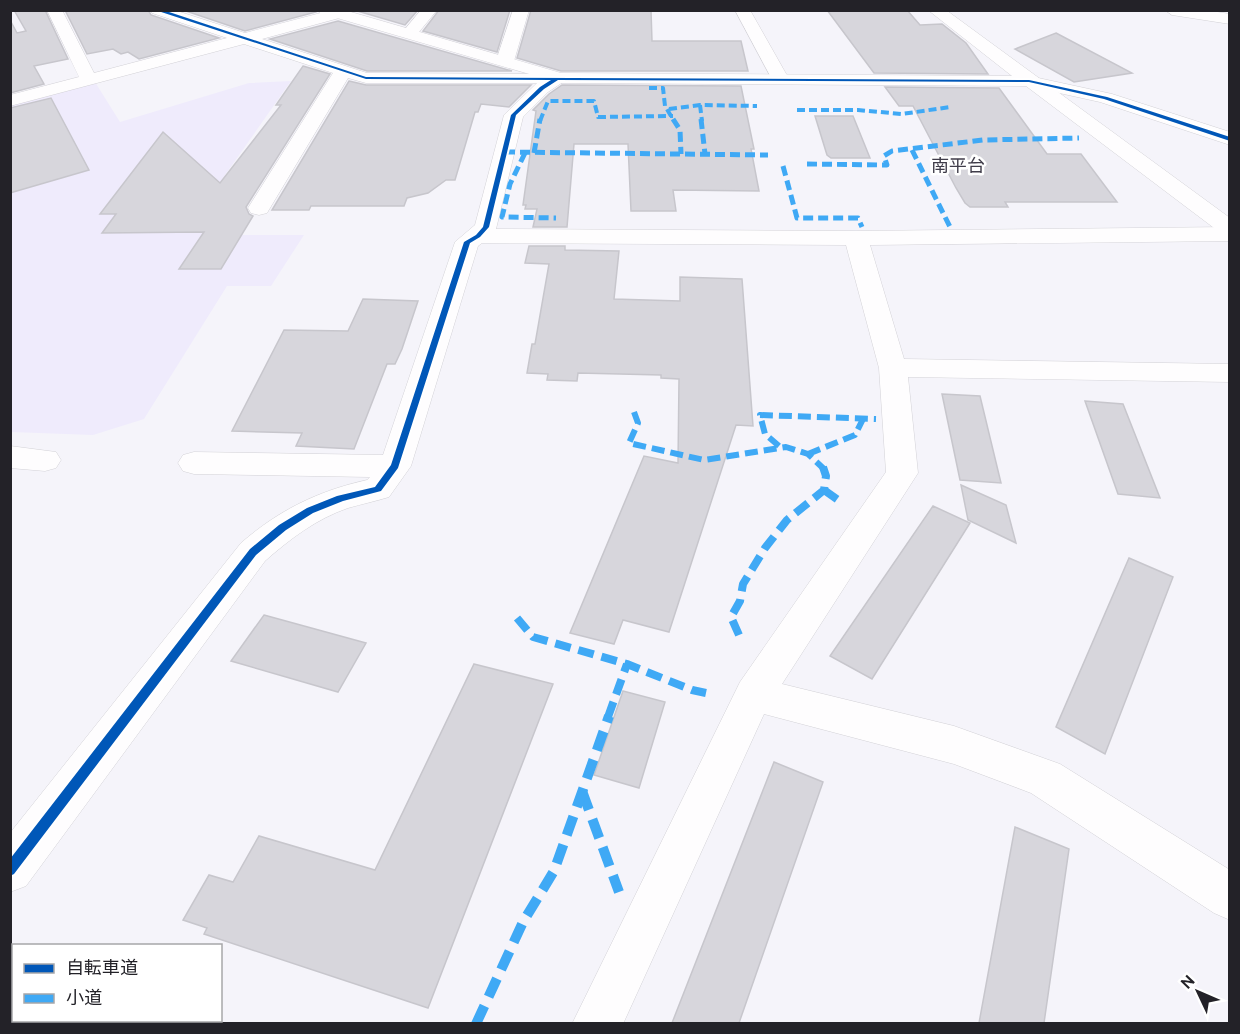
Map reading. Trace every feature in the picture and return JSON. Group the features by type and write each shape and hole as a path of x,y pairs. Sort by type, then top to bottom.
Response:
{"street":[{"path":"54,10 89,80"},
{"path":"157,10 366,78 1029,81 1095,95 1230,139"},
{"path":"409,34 430,10"},
{"path":"505,61 521,10"},
{"path":"742,10 780,79"},
{"path":"935,10 1230,229"},
{"path":"1172,10 1230,19"},
{"path":"10,101 245,39 335,12 560,78"},
{"path":"259,208 344,70"},
{"path":"10,870 253,552 281,526 309,510 339,497 378,489 395,466 466,242 478,236 486,227 514,115 542,88 560,78"},
{"path":"478,236 856,238 1230,234"},
{"path":"597,1023 754,694 902,473 893,369 856,238"},
{"path":"893,369 1230,373"},
{"path":"10,457 45,460"},
{"path":"194,463 395,466"},
{"path":"754,694 954,745 1045,778 1230,897"}],"shaded area":[{"path":"291,81 190,225 209,235 304,235 271,286 227,286 144,419 93,435 11,432 11,104 95,82 120,122 249,83"}],"building":[{"path":"14,10 45,10 68,59 34,66 44,84 10,93 10,20 17,33 26,31"},
{"path":"65,10 148,10 151,15 219,38 139,59 128,52 121,54 113,49 87,54"},
{"path":"183,10 316,10 316,12 245,31"},
{"path":"354,10 418,10 405,25"},
{"path":"439,10 510,10 497,52 423,31"},
{"path":"531,10 651,10 652,41 741,41 748,71 561,71 517,58"},
{"path":"827,10 907,10 920,25 942,24 966,43 988,74 874,73"},
{"path":"338,21 512,71 367,71 270,39"},
{"path":"1056,33 1132,73 1074,82 1015,49"},
{"path":"303,66 330,74 246,207 249,214 253,216 221,269 179,269 204,232 102,233 116,214 100,214 163,132 220,183 281,105 276,105"},
{"path":"349,81 366,85 531,85 509,107 481,104 478,112 475,112 455,180 446,180 428,193 407,198 404,206 311,206 309,210 272,210"},
{"path":"562,85 741,86 754,149 751,149 759,191 673,190 676,211 631,211 628,144 574,144 567,227 533,227 537,209 525,209 526,205 523,205 536,111 533,110"},
{"path":"885,87 999,88 1047,154 1081,154 1117,202 1005,202 1008,207 970,207 956,188 913,106 899,106"},
{"path":"51,98 89,170 10,193 10,108"},
{"path":"815,116 853,116 870,158 831,158 827,155"},
{"path":"529,246 565,246 565,250 619,251 614,299 680,301 680,277 742,279 753,426 736,425 669,632 623,620 614,644 570,633 644,456 678,463 679,379 661,378 661,375 578,373 577,381 547,380 548,374 527,373 532,344 535,344 549,264 525,263"},
{"path":"363,299 418,301 402,349 395,364 387,364 354,449 296,446 302,433 232,431 284,330 348,331"},
{"path":"942,394 980,396 1001,483 960,480"},
{"path":"1085,401 1123,404 1160,498 1118,494"},
{"path":"961,485 1006,505 1016,543 968,520"},
{"path":"933,506 970,523 872,679 830,656"},
{"path":"1129,558 1173,577 1105,754 1056,727"},
{"path":"264,615 366,643 338,692 231,661"},
{"path":"474,664 553,684 428,1008 204,934 207,928 183,920 209,875 233,882 259,836 375,870"},
{"path":"623,691 665,702 639,788 594,775"},
{"path":"774,762 823,782 739,1023 672,1023"},
{"path":"1015,827 1069,849 1044,1023 979,1023"}],"marked path":[{"path":"649,88 663,88 665,106 680,130 681,154"},
{"path":"534,153 541,113 548,101 594,101 598,117 673,116"},
{"path":"700,105 705,154"},
{"path":"669,109 700,105 757,106"},
{"path":"797,110 858,110 902,114 950,107"},
{"path":"807,164 887,165 884,156 892,151 983,140 1079,138"},
{"path":"912,150 950,227"},
{"path":"505,152 768,155"},
{"path":"525,153 510,184 502,217 556,218"},
{"path":"783,166 797,218 858,218 862,227"},
{"path":"634,412 638,423 629,443 704,460 779,446 808,454 824,469 826,476 824,490 787,520 765,548 743,584 740,601 731,617 739,635"},
{"path":"779,446 765,434 760,415 876,419"},
{"path":"808,454 855,435 863,419"},
{"path":"824,490 841,502"},
{"path":"517,618 533,637 627,664 692,690 706,693"},
{"path":"476,1024 523,922 554,871 627,664"},
{"path":"582,791 619,892"}],"cycle path":[{"path":"157,10 366,78 1029,81 1105,98 1230,139"},
{"path":"10,870 253,552 283,527 310,510 340,498 378,489 395,466 467,242 478,236 486,227 514,115 542,88 557,79"}],"district":[{"name":"南平台","path":"958,166"}]}
